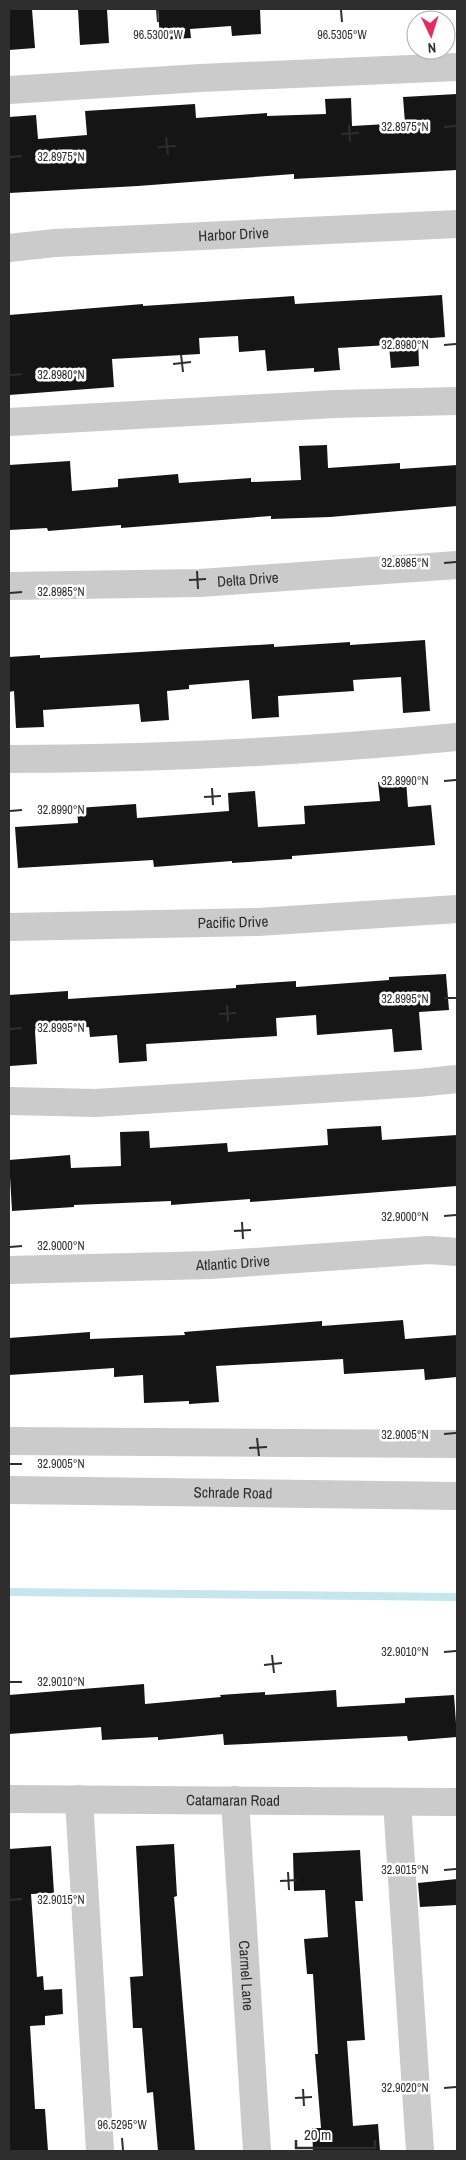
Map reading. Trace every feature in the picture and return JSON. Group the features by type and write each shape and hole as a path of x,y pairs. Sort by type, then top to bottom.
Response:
{"street":[{"path":"9,90 200,78 457,67"},
{"name":"Harbor Drive","path":"9,248 55,243 457,224"},
{"path":"9,422 335,404 457,401"},
{"name":"Delta Drive","path":"9,586 200,583 457,565"},
{"path":"9,760 229,754 337,748 457,736"},
{"name":"Pacific Drive","path":"9,927 258,922 457,908"},
{"path":"9,1101 95,1102 418,1083 457,1079"},
{"name":"Atlantic Drive","path":"9,1270 210,1265 429,1250 457,1252"},
{"path":"9,1441 457,1444"},
{"name":"Schrade Road","path":"9,1490 457,1496"},
{"name":"Catamaran Road","path":"9,1799 457,1802"},
{"path":"79,1799 100,2151"},
{"name":"Carmel Lane","path":"235,1800 257,2151"},
{"path":"397,1802 420,2151"}],"building":[{"path":"9,9 32,9 35,48 9,50"},
{"path":"78,9 107,9 109,43 80,45"},
{"path":"158,9 260,9 261,34 232,36 231,26 190,29 191,38 160,40"},
{"path":"457,94 457,170 294,179 294,174 138,186 9,193 9,117 36,115 38,139 87,135 85,111 195,104 196,118 267,113 267,116 326,114 325,99 351,98 352,126 405,123 403,97"},
{"path":"442,295 445,337 418,339 419,366 391,368 389,345 338,348 340,370 314,372 314,368 267,371 265,350 239,352 238,336 199,338 200,354 112,359 114,387 9,395 9,315 143,304 143,306 294,296 295,304"},
{"path":"327,445 328,468 400,463 400,469 457,465 457,506 330,517 271,519 271,516 121,528 121,525 48,531 47,528 9,530 9,465 70,461 72,491 118,487 118,479 178,474 179,483 251,478 251,482 301,480 299,446"},
{"path":"425,640 430,711 403,713 401,677 353,680 354,691 278,696 279,717 252,719 249,680 189,685 189,689 167,691 169,720 141,722 139,704 43,710 44,727 16,728 14,691 9,692 9,657 40,655 40,658 274,644 274,647 350,642 350,645"},
{"path":"406,780 408,807 431,805 435,845 292,856 292,859 232,863 232,861 154,867 153,860 18,868 15,827 78,823 77,808 136,804 137,818 229,811 228,793 255,791 258,827 305,824 304,806 380,801 378,782"},
{"path":"446,974 449,1010 419,1012 422,1050 394,1052 392,1029 317,1035 316,1015 276,1018 277,1036 146,1044 147,1061 119,1063 117,1035 90,1037 89,1027 35,1031 37,1064 10,1066 9,995 68,991 68,999 236,988 236,985 296,981 296,987 389,980 389,977"},
{"path":"381,1126 382,1140 457,1135 457,1186 250,1202 250,1199 171,1205 171,1201 74,1205 74,1207 12,1211 9,1160 70,1155 71,1168 121,1166 120,1132 149,1131 150,1148 227,1143 228,1152 328,1145 327,1129"},
{"path":"403,1320 405,1339 457,1335 457,1377 425,1380 424,1369 344,1374 343,1359 216,1366 219,1402 189,1404 189,1401 144,1403 143,1375 114,1377 114,1368 9,1375 9,1338 90,1332 90,1339 185,1335 184,1332 322,1321 322,1326"},
{"path":"144,1684 145,1704 221,1697 220,1695 265,1692 265,1695 336,1690 337,1707 405,1703 405,1698 454,1695 457,1737 408,1741 407,1736 224,1745 223,1734 158,1740 158,1737 102,1740 101,1727 9,1734 9,1695"},
{"path":"174,1844 177,1896 174,1897 195,2151 158,2151 153,2092 147,2093 142,2028 133,2028 130,1977 143,1976 136,1846"},
{"path":"51,1846 54,1893 31,1894 37,1977 43,1976 44,1990 62,1989 63,2014 45,2016 45,2025 30,2026 35,2109 45,2109 48,2151 10,2151 9,1849"},
{"path":"360,1850 363,1901 355,1901 365,2040 347,2041 353,2126 378,2124 380,2151 313,2151 312,2128 321,2128 315,2054 318,2054 313,1974 307,1974 304,1939 328,1937 325,1890 294,1891 293,1853"},
{"path":"457,1879 457,1905 420,1907 418,1883"}],"waterway":[{"path":"9,1592 457,1597"}]}
